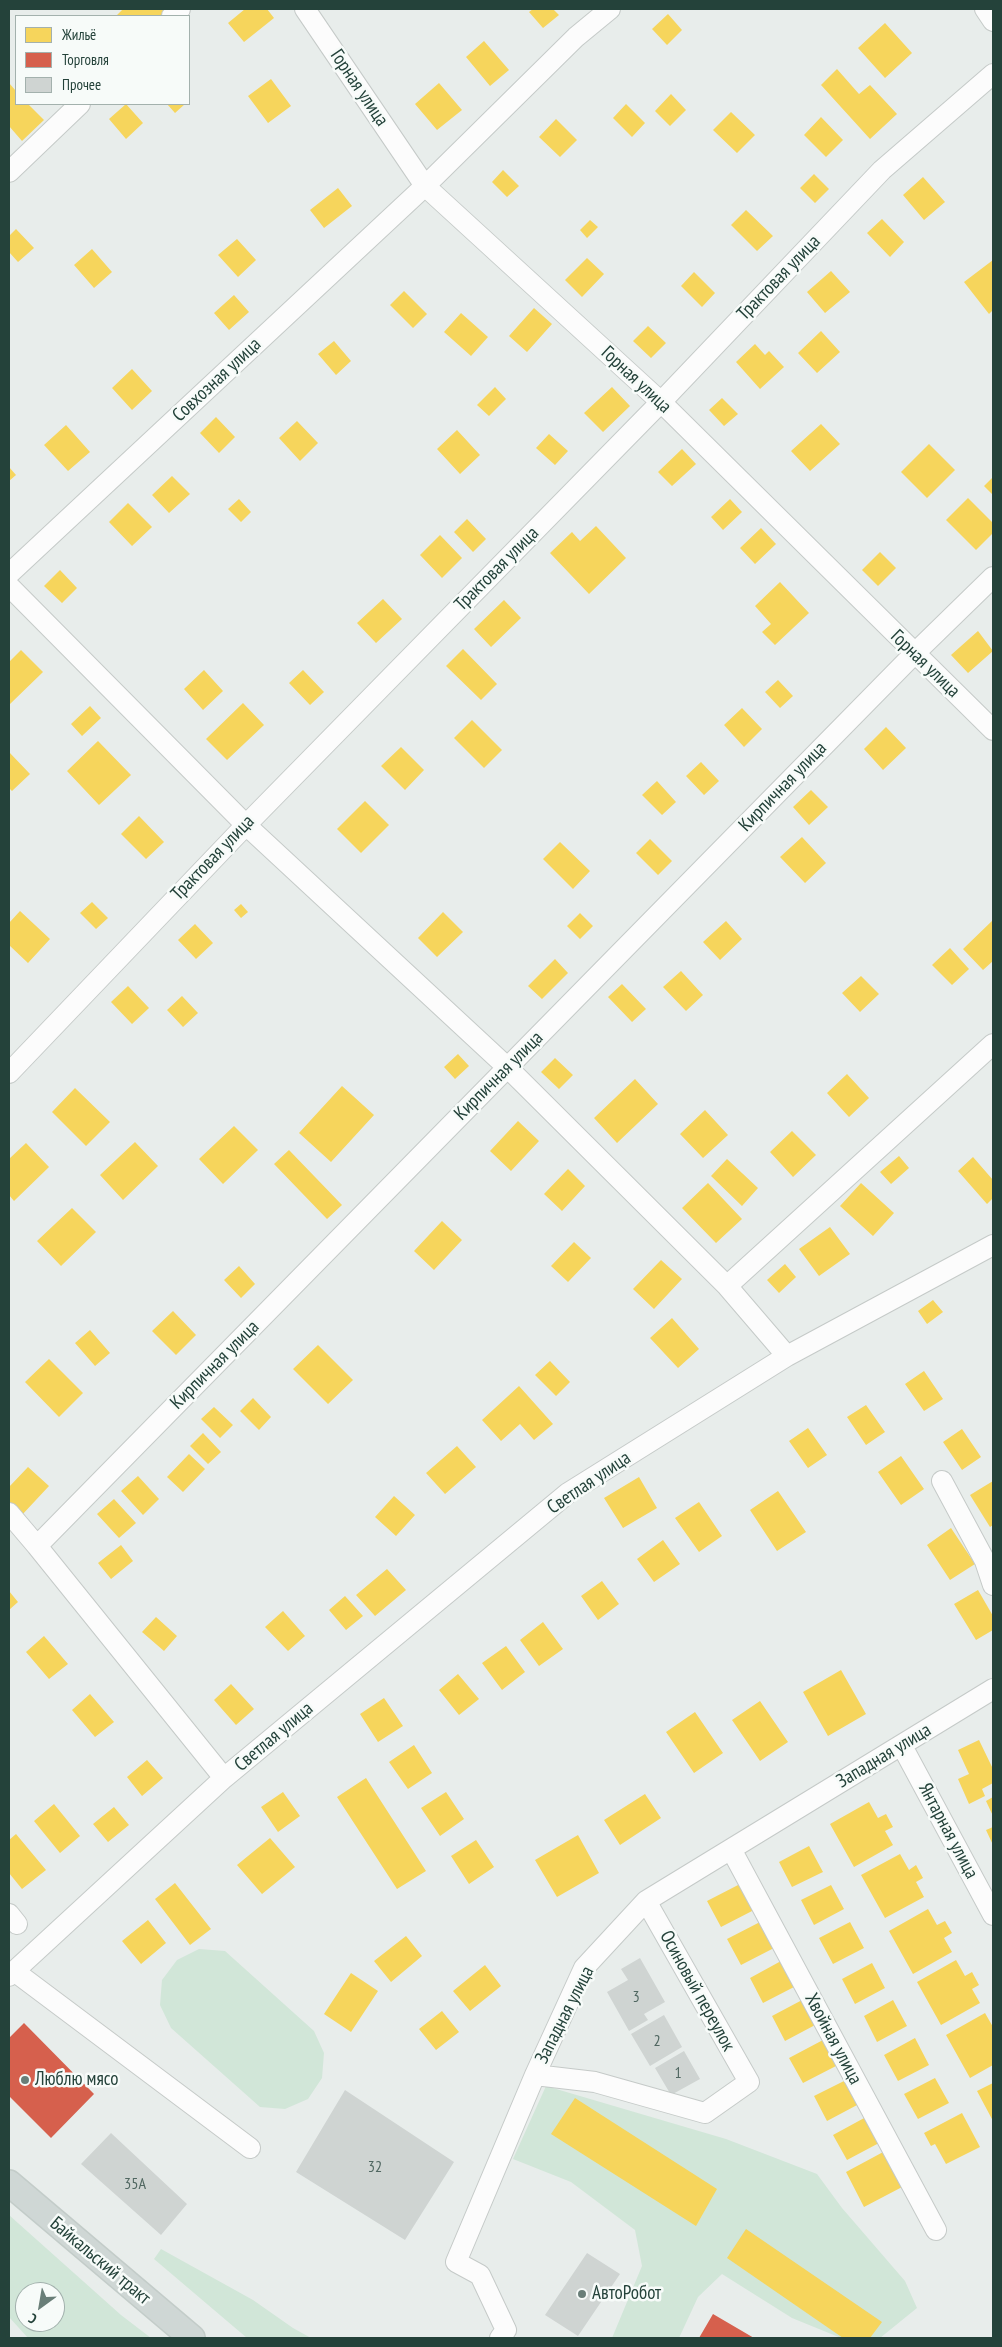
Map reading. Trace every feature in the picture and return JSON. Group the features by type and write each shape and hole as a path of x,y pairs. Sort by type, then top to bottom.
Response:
{"main road":[{"name":"Байкальский тракт","path":"9,2183 192,2338"}],"street":[{"name":"Горная улица","path":"305,9 425,186 661,402 993,730"},
{"name":"Совхозная улица","path":"9,574 425,186 576,37 610,9"},
{"path":"985,9 993,21"},
{"name":"Трактовая улица","path":"9,1072 246,824 661,402 882,170 993,74"},
{"path":"9,172 79,105"},
{"name":"Кирпичная улица","path":"37,1546 914,654 993,577"},
{"path":"9,586 246,824 508,1068 727,1286 787,1356"},
{"path":"727,1286 993,1044"},
{"name":"Светлая улица","path":"12,1974 224,1778 568,1493 787,1356 993,1245"},
{"path":"942,1481 985,1561 993,1585"},
{"path":"9,1513 224,1778"},
{"name":"Западная улица","path":"509,2336 480,2276 456,2262 535,2075 584,1968 646,1900 993,1689"},
{"name":"Янтарная улица","path":"902,1746 993,1915"},
{"name":"Хвойная улица","path":"730,1849 936,2230"},
{"name":"Осиновый переулок","path":"535,2075 595,2082 705,2113 749,2082 646,1900"},
{"path":"12,1974 250,2148"}],"green space":[{"path":"199,1949 225,1951 314,2031 324,2053 322,2078 308,2099 285,2109 260,2107 171,2028 160,2005 162,1980 177,1960"},
{"path":"546,2086 726,2139 817,2174 842,2208 905,2281 917,2308 880,2338 841,2338 792,2318 722,2274 698,2297 679,2338 612,2338 642,2266 635,2230 571,2182 513,2159"},
{"path":"9,2215 121,2315 151,2338 28,2338 23,2332 65,2332 65,2282 15,2282 15,2324 9,2317"},
{"path":"161,2249 253,2300 311,2338 247,2338 154,2259"}],"building: Жильё":[{"path":"123,9 168,9 161,15 117,15"},
{"path":"245,9 267,9 274,18 244,42 228,23"},
{"path":"533,9 553,9 559,15 543,28 529,12"},
{"path":"668,14 682,30 667,45 652,29"},
{"path":"885,23 912,53 885,78 858,48"},
{"path":"484,41 509,70 490,86 466,57"},
{"path":"837,69 859,94 870,85 897,114 870,139 821,85"},
{"path":"271,79 291,106 268,123 248,96"},
{"path":"9,83 15,90 15,105 29,105 44,120 22,141 9,126"},
{"path":"439,83 462,110 437,130 415,104"},
{"path":"671,94 686,110 670,126 655,111"},
{"path":"626,104 645,123 632,137 613,118"},
{"path":"127,105 143,123 126,139 109,119"},
{"path":"168,105 184,105 175,113"},
{"path":"731,112 755,135 737,153 713,130"},
{"path":"821,117 843,140 826,157 804,135"},
{"path":"556,119 577,140 560,157 539,137"},
{"path":"503,170 519,186 507,197 492,182"},
{"path":"814,174 829,189 815,203 800,188"},
{"path":"923,177 945,202 924,220 903,195"},
{"path":"338,188 352,206 324,228 310,210"},
{"path":"746,210 773,236 757,251 731,225"},
{"path":"882,219 904,242 890,257 867,233"},
{"path":"590,220 598,227 587,238 580,230"},
{"path":"16,229 34,248 18,262 9,252 9,236"},
{"path":"237,239 256,260 238,277 218,255"},
{"path":"92,249 112,272 94,288 74,265"},
{"path":"587,258 604,274 582,297 565,280"},
{"path":"993,260 993,310 989,314 964,282"},
{"path":"831,271 850,292 825,313 807,292"},
{"path":"694,272 715,293 702,307 681,286"},
{"path":"404,291 427,314 413,328 390,305"},
{"path":"234,295 249,312 229,330 214,313"},
{"path":"534,308 552,324 527,352 509,336"},
{"path":"461,313 488,337 471,356 444,332"},
{"path":"648,326 666,343 651,358 633,341"},
{"path":"821,331 840,352 817,373 798,353"},
{"path":"334,341 351,361 336,375 318,354"},
{"path":"755,344 765,355 769,351 784,367 760,389 736,362"},
{"path":"132,369 152,391 132,410 112,388"},
{"path":"495,387 506,399 489,416 477,405"},
{"path":"612,387 630,406 603,432 584,413"},
{"path":"722,398 738,414 724,426 709,410"},
{"path":"216,417 235,437 219,453 200,433"},
{"path":"297,421 318,443 300,461 279,438"},
{"path":"821,424 840,444 810,471 791,451"},
{"path":"66,425 90,452 68,471 44,445"},
{"path":"457,430 480,455 460,474 437,449"},
{"path":"549,434 568,451 555,465 536,448"},
{"path":"929,444 955,470 927,498 901,472"},
{"path":"682,449 696,464 672,486 658,472"},
{"path":"9,467 16,475 9,481"},
{"path":"172,476 190,494 169,513 152,495"},
{"path":"993,477 993,495 984,486"},
{"path":"968,498 993,523 993,533 976,550 946,520"},
{"path":"239,499 251,512 241,522 228,509"},
{"path":"730,499 742,512 723,530 711,517"},
{"path":"128,503 152,527 132,546 109,522"},
{"path":"467,519 486,539 473,552 454,532"},
{"path":"596,526 626,558 589,594 550,553 572,532 580,541"},
{"path":"761,528 776,544 755,564 740,548"},
{"path":"440,535 462,558 442,578 420,555"},
{"path":"880,552 896,568 878,586 862,570"},
{"path":"60,570 77,588 62,603 44,586"},
{"path":"780,582 809,613 775,645 762,632 771,624 755,606"},
{"path":"383,599 402,619 376,643 357,623"},
{"path":"504,600 521,618 491,647 474,629"},
{"path":"978,631 993,651 968,673 951,655"},
{"path":"463,649 497,684 481,700 446,666"},
{"path":"21,650 43,672 9,705 9,662"},
{"path":"204,670 223,691 203,710 184,689"},
{"path":"303,670 324,692 310,705 289,683"},
{"path":"778,680 793,696 780,708 765,692"},
{"path":"243,703 264,725 227,760 206,739"},
{"path":"90,706 101,718 82,736 71,724"},
{"path":"742,708 762,729 744,747 724,725"},
{"path":"472,720 502,750 484,768 454,738"},
{"path":"886,727 906,748 883,770 864,749"},
{"path":"98,741 131,775 99,805 67,771"},
{"path":"401,747 424,770 405,790 381,766"},
{"path":"9,752 30,774 12,791 9,788"},
{"path":"701,762 719,781 704,795 686,776"},
{"path":"657,781 676,802 662,815 642,795"},
{"path":"811,790 828,807 809,825 793,807"},
{"path":"365,801 389,825 361,853 337,829"},
{"path":"139,816 164,842 146,859 121,834"},
{"path":"802,837 826,863 805,883 780,857"},
{"path":"650,839 672,861 658,875 636,853"},
{"path":"560,842 590,871 573,889 543,859"},
{"path":"92,902 108,918 96,929 80,913"},
{"path":"241,904 248,912 241,918 234,910"},
{"path":"20,911 50,939 28,963 9,945 9,923"},
{"path":"443,912 463,932 437,957 418,938"},
{"path":"580,913 593,926 580,939 567,926"},
{"path":"993,920 993,961 983,970 963,949"},
{"path":"726,921 742,939 720,960 703,942"},
{"path":"195,924 213,943 196,959 178,940"},
{"path":"950,948 969,969 952,985 932,965"},
{"path":"555,959 568,973 542,999 528,986"},
{"path":"681,971 703,995 686,1011 663,987"},
{"path":"861,976 879,994 860,1012 842,993"},
{"path":"622,984 646,1009 632,1022 608,997"},
{"path":"128,986 149,1008 132,1024 111,1002"},
{"path":"182,996 198,1013 183,1027 167,1010"},
{"path":"458,1054 469,1066 455,1079 444,1067"},
{"path":"555,1058 573,1075 559,1089 541,1072"},
{"path":"847,1074 869,1098 849,1117 827,1093"},
{"path":"635,1079 658,1104 617,1143 594,1118"},
{"path":"342,1086 374,1115 331,1162 299,1133"},
{"path":"75,1088 110,1122 86,1146 52,1112"},
{"path":"705,1110 728,1135 703,1158 680,1134"},
{"path":"518,1121 539,1141 511,1171 490,1151"},
{"path":"234,1126 258,1150 223,1184 199,1159"},
{"path":"792,1131 816,1155 793,1177 770,1152"},
{"path":"135,1142 158,1166 123,1200 100,1175"},
{"path":"26,1143 49,1167 14,1201 9,1195 9,1159"},
{"path":"289,1150 342,1205 327,1219 274,1164"},
{"path":"899,1156 909,1168 891,1184 880,1172"},
{"path":"973,1157 993,1180 993,1198 987,1204 958,1171"},
{"path":"727,1159 758,1188 742,1206 711,1176"},
{"path":"568,1169 585,1186 562,1211 544,1194"},
{"path":"708,1183 742,1219 716,1243 682,1208"},
{"path":"861,1183 894,1213 873,1236 840,1206"},
{"path":"72,1208 96,1232 61,1266 37,1241"},
{"path":"442,1221 462,1240 434,1270 414,1251"},
{"path":"830,1227 850,1254 819,1276 799,1249"},
{"path":"574,1242 591,1258 568,1282 551,1266"},
{"path":"661,1260 682,1279 654,1309 633,1289"},
{"path":"785,1264 796,1277 779,1293 767,1280"},
{"path":"239,1266 255,1284 241,1298 224,1280"},
{"path":"933,1300 943,1312 927,1324 918,1311"},
{"path":"173,1311 196,1335 176,1355 152,1331"},
{"path":"672,1318 699,1349 678,1368 650,1338"},
{"path":"90,1330 110,1353 95,1366 75,1343"},
{"path":"318,1345 353,1380 328,1404 293,1369"},
{"path":"49,1359 83,1393 59,1417 25,1382"},
{"path":"550,1361 570,1382 556,1396 535,1375"},
{"path":"924,1371 943,1399 924,1411 905,1384"},
{"path":"519,1386 553,1424 534,1440 520,1424 501,1441 482,1420"},
{"path":"253,1398 271,1417 259,1430 240,1411"},
{"path":"866,1405 885,1432 866,1445 847,1417"},
{"path":"214,1407 233,1425 220,1438 201,1419"},
{"path":"808,1428 827,1455 808,1468 789,1441"},
{"path":"962,1429 981,1457 962,1470 943,1442"},
{"path":"203,1433 221,1452 208,1464 190,1446"},
{"path":"457,1446 476,1467 445,1494 426,1473"},
{"path":"189,1454 205,1469 183,1492 167,1477"},
{"path":"901,1456 924,1489 901,1505 878,1472"},
{"path":"28,1467 49,1486 21,1516 9,1505 9,1487"},
{"path":"138,1476 159,1499 143,1515 121,1491"},
{"path":"639,1477 657,1508 623,1528 604,1498"},
{"path":"993,1481 993,1525 990,1527 970,1495"},
{"path":"778,1491 806,1532 777,1551 750,1510"},
{"path":"394,1496 415,1515 396,1536 375,1517"},
{"path":"114,1499 136,1523 119,1538 97,1514"},
{"path":"699,1502 722,1536 699,1552 675,1518"},
{"path":"951,1528 975,1564 950,1580 927,1545"},
{"path":"663,1540 680,1564 654,1582 637,1559"},
{"path":"121,1545 133,1561 111,1579 98,1563"},
{"path":"387,1569 406,1590 375,1616 356,1595"},
{"path":"602,1581 619,1604 598,1620 581,1596"},
{"path":"978,1590 993,1616 993,1630 976,1640 954,1604"},
{"path":"9,1591 18,1602 9,1610"},
{"path":"345,1596 363,1616 346,1630 329,1610"},
{"path":"283,1611 305,1636 288,1651 265,1627"},
{"path":"156,1617 177,1636 164,1651 142,1632"},
{"path":"543,1622 563,1649 539,1666 520,1640"},
{"path":"44,1636 68,1664 49,1679 26,1652"},
{"path":"506,1646 525,1672 502,1690 482,1663"},
{"path":"841,1670 866,1714 828,1736 803,1692"},
{"path":"458,1674 479,1699 459,1715 439,1690"},
{"path":"231,1684 254,1709 236,1725 214,1700"},
{"path":"90,1694 114,1722 95,1737 72,1710"},
{"path":"384,1698 403,1726 378,1742 360,1714"},
{"path":"760,1701 788,1742 760,1761 732,1720"},
{"path":"695,1712 723,1753 694,1773 666,1732"},
{"path":"979,1740 993,1769 993,1783 982,1789 985,1796 969,1804 958,1779 969,1774 958,1750"},
{"path":"414,1745 432,1773 408,1789 389,1762"},
{"path":"147,1760 163,1778 142,1796 127,1777"},
{"path":"366,1778 426,1871 397,1889 337,1797"},
{"path":"283,1792 300,1816 278,1832 261,1807"},
{"path":"446,1792 464,1819 440,1836 421,1808"},
{"path":"645,1794 661,1818 620,1845 604,1820"},
{"path":"993,1797 993,1816 986,1801"},
{"path":"869,1802 878,1818 886,1814 893,1827 885,1831 893,1845 854,1867 830,1824"},
{"path":"54,1804 80,1836 60,1853 34,1821"},
{"path":"114,1807 129,1825 108,1842 93,1824"},
{"path":"993,1827 993,1845 986,1830"},
{"path":"16,1834 46,1870 22,1889 9,1873 9,1840"},
{"path":"578,1835 599,1873 557,1897 535,1860"},
{"path":"270,1838 295,1867 262,1894 237,1865"},
{"path":"476,1840 494,1867 469,1884 451,1856"},
{"path":"809,1846 823,1872 792,1887 779,1862"},
{"path":"900,1854 909,1870 916,1865 923,1878 916,1882 924,1897 885,1918 861,1875"},
{"path":"175,1883 211,1929 190,1945 155,1899"},
{"path":"740,1884 754,1910 721,1927 707,1901"},
{"path":"831,1885 844,1909 814,1925 801,1900"},
{"path":"928,1909 937,1925 945,1921 952,1933 944,1938 952,1952 913,1974 889,1931"},
{"path":"148,1920 166,1943 141,1964 122,1941"},
{"path":"760,1922 774,1948 741,1965 727,1939"},
{"path":"850,1922 864,1948 833,1964 819,1938"},
{"path":"406,1936 422,1956 391,1982 374,1961"},
{"path":"956,1960 965,1976 972,1972 979,1985 972,1989 980,2003 941,2025 917,1982"},
{"path":"781,1961 794,1987 763,2003 750,1978"},
{"path":"872,1963 885,1988 855,2004 842,1979"},
{"path":"485,1965 501,1986 470,2011 453,1991"},
{"path":"351,1973 378,1991 351,2032 324,2014"},
{"path":"804,1999 817,2024 785,2041 772,2016"},
{"path":"893,2000 907,2026 877,2042 864,2016"},
{"path":"442,2011 459,2032 436,2050 419,2029"},
{"path":"985,2013 993,2027 993,2065 970,2078 946,2035"},
{"path":"915,2038 929,2065 898,2081 884,2055"},
{"path":"823,2040 836,2066 803,2083 789,2058"},
{"path":"935,2078 949,2103 918,2119 904,2094"},
{"path":"846,2080 859,2104 827,2121 814,2096"},
{"path":"993,2083 993,2121 977,2091"},
{"path":"575,2098 717,2189 696,2226 551,2134"},
{"path":"962,2113 980,2147 946,2164 935,2144 931,2146 924,2133"},
{"path":"866,2117 879,2143 847,2160 833,2135"},
{"path":"885,2151 904,2186 864,2207 846,2172"},
{"path":"746,2229 882,2322 870,2338 843,2338 727,2258"}],"building: Торговля":[{"path":"24,2023 94,2094 51,2138 9,2096 9,2038"},
{"path":"713,2314 754,2338 699,2338"}],"building: Прочее":[{"path":"640,1958 665,2002 644,2014 648,2020 629,2031 607,1992 628,1980 621,1969"},
{"path":"664,2015 682,2047 650,2066 631,2034"},
{"path":"684,2051 700,2079 671,2095 655,2068"},
{"path":"345,2090 454,2162 405,2240 296,2172"},
{"path":"111,2133 187,2204 161,2235 81,2164"},
{"name":"АвтоРобот","path":"587,2253 620,2274 578,2336 545,2315"}],"place":[{"name":"Люблю мясо","path":"25,2080"},
{"name":"АвтоРобот","path":"582,2294"}]}
